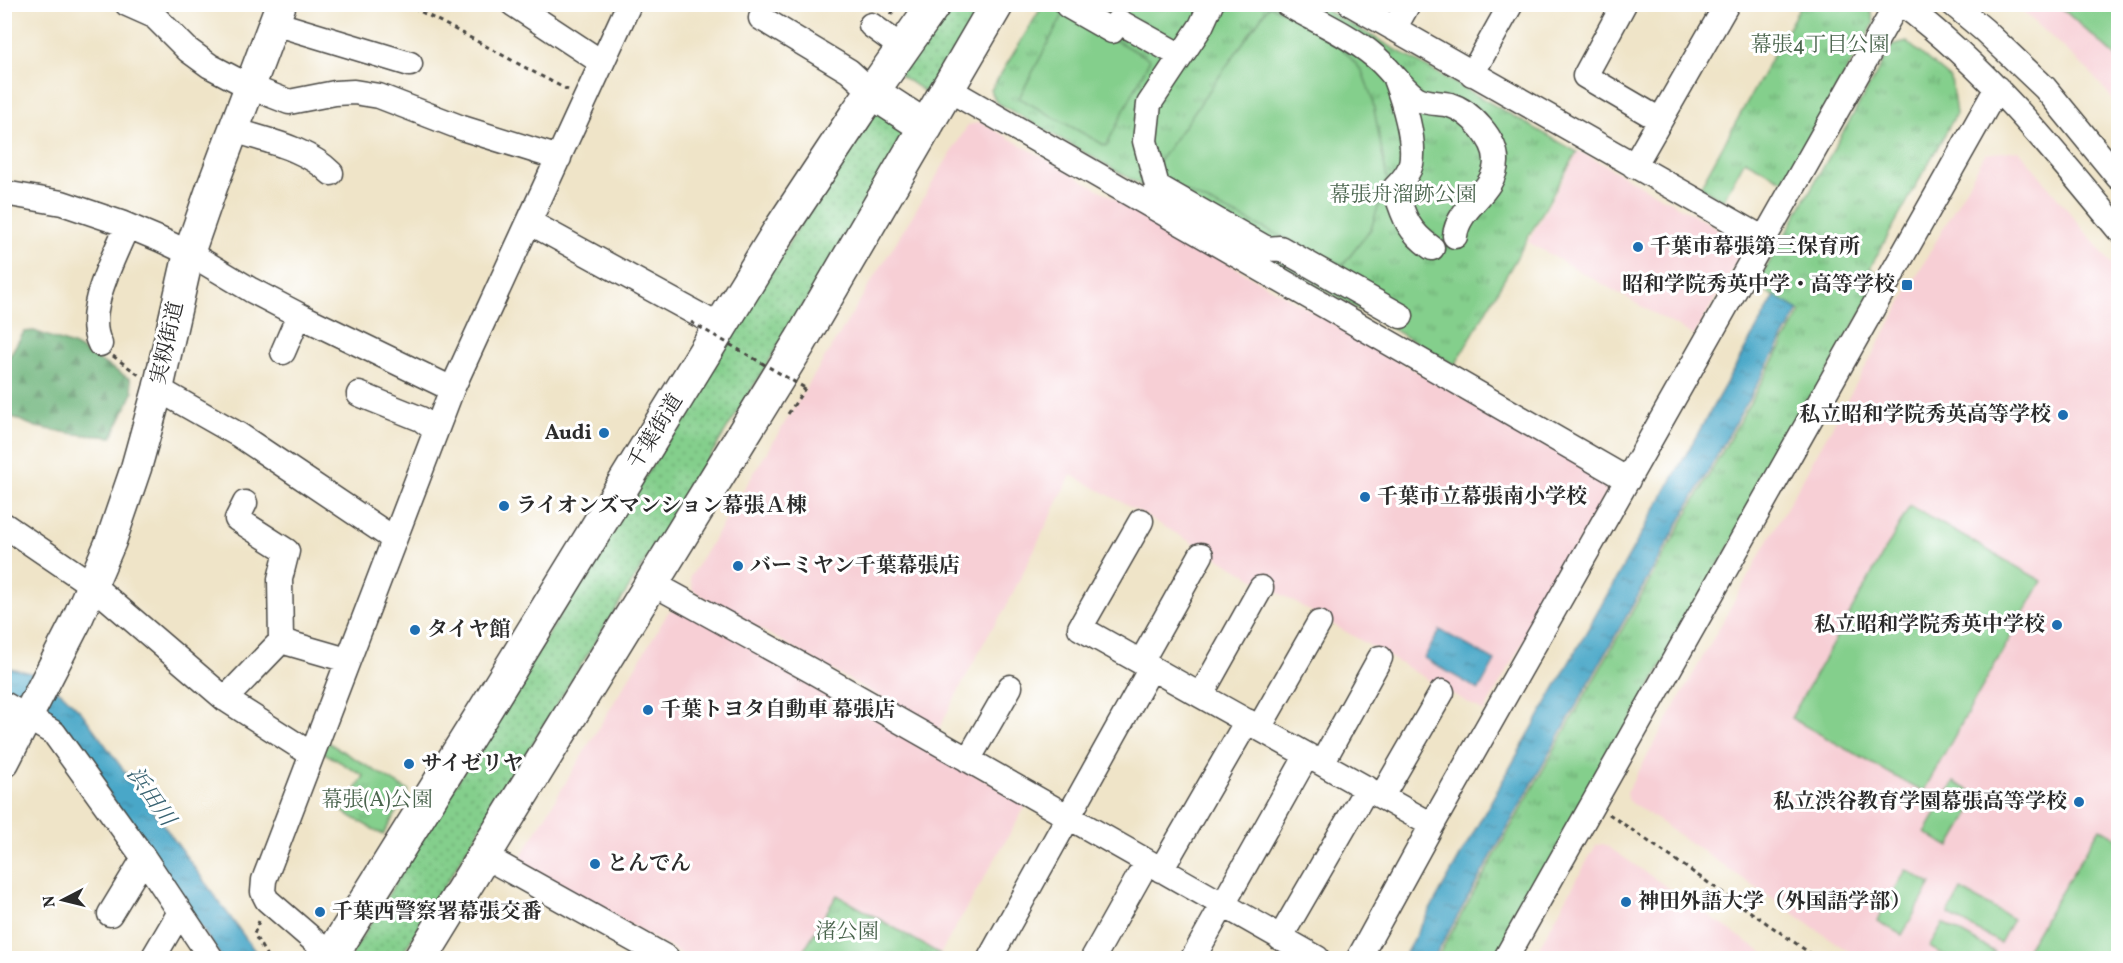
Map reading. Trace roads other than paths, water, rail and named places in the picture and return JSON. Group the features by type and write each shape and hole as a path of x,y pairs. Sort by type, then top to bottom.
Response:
{"highway":[{"name":"千葉街道","path":"332,958 401,848 706,325 778,233 934,4"},
{"path":"421,958 800,342 997,4"},
{"path":"872,92 926,127"}],"main road":[{"name":"実籾街道","path":"20,711 48,678 111,541 136,468 158,389 189,253 277,14"},
{"path":"4,762 20,711"}],"street":[{"path":"127,4 154,16 188,51 210,66 250,87 290,102 335,93 354,92 379,96 462,128 559,158"},
{"path":"513,4 601,62"},
{"path":"332,958 267,900 263,892 264,880 452,389 629,4"},
{"path":"1287,4 1366,49 1395,76 1412,106 1411,165 1395,188 1409,226 1420,240 1432,248"},
{"path":"1351,4 1394,29 1469,93 1634,166 1764,239"},
{"path":"1394,29 1408,4"},
{"path":"1412,106 1446,104 1469,93 1511,4"},
{"path":"1624,4 1585,76 1660,120"},
{"path":"1634,166 1727,4"},
{"path":"1359,958 1432,825 1899,4 1934,29 1997,88 2032,125 2118,229"},
{"path":"1953,4 2045,88 2118,177"},
{"path":"1068,6 1112,31 1118,21 1181,56"},
{"path":"1203,12 1181,56 1149,104 1145,141 1157,186 1267,249 1280,248 1401,316"},
{"path":"1159,87 1193,62 1200,41 1203,12"},
{"path":"277,14 410,63"},
{"path":"761,18 849,71 872,92"},
{"path":"871,25 904,49"},
{"path":"1506,958 1997,88"},
{"path":"948,89 1628,480"},
{"path":"1455,236 1460,220 1489,185 1496,168 1492,142 1482,129 1469,93"},
{"path":"234,130 301,152 331,173"},
{"path":"4,193 62,203 127,226 189,253 250,290 452,389"},
{"path":"529,222 706,325"},
{"path":"100,344 95,335 96,303 127,226"},
{"path":"283,352 299,315"},
{"path":"158,389 239,435 394,539"},
{"path":"359,394 421,419 435,430"},
{"path":"225,699 281,641 280,579 287,552 237,519 245,503"},
{"path":"1141,521 1080,628 1432,825"},
{"path":"4,525 92,585 225,699 311,754"},
{"path":"990,958 1069,818 1201,555"},
{"path":"652,583 1223,905 1297,951 1374,792 1442,692"},
{"path":"1201,695 1261,588"},
{"path":"1093,958 1253,725 1318,623"},
{"path":"281,641 347,660"},
{"path":"1193,958 1223,905 1314,759 1380,658"},
{"path":"968,760 1010,687"},
{"path":"20,711 54,733 144,858 212,958"},
{"path":"484,856 667,958"},
{"path":"110,914 144,858"},
{"path":"153,958 180,912"}],"water":[{"path":"1775,296 1799,310 1434,958 1403,958"},
{"path":"1440,630 1495,661 1479,690 1424,658"},
{"path":"5,667 31,673 62,693 82,713 260,958 222,958 61,725 5,698"}],"place":[{"name":"千葉市幕張第三保育所","path":"1638,247"},
{"name":"昭和学院秀英中学・高等学校","path":"1907,285"},
{"name":"私立昭和学院秀英高等学校","path":"2063,415"},
{"name":"Audi","path":"604,433"},
{"name":"千葉市立幕張南小学校","path":"1365,497"},
{"name":"ライオンズマンション幕張Ａ棟","path":"504,506"},
{"name":"バーミヤン千葉幕張店","path":"738,566"},
{"name":"私立昭和学院秀英中学校","path":"2057,625"},
{"name":"タイヤ館","path":"415,630"},
{"name":"千葉トヨタ自動車 幕張店","path":"648,710"},
{"name":"サイゼリヤ","path":"409,764"},
{"name":"私立渋谷教育学園幕張高等学校","path":"2079,802"},
{"name":"とんでん","path":"595,864"},
{"name":"神田外語大学（外国語学部）","path":"1626,902"},
{"name":"千葉西警察署幕張交番","path":"320,912"}],"park label":[{"name":"幕張4丁目公園","path":"1820,45"},
{"name":"幕張舟溜跡公園","path":"1403,195"},
{"name":"幕張(A)公園","path":"377,800"},
{"name":"渚公園","path":"847,932"}],"water label":[{"name":"浜田川","path":"150,797"}]}
